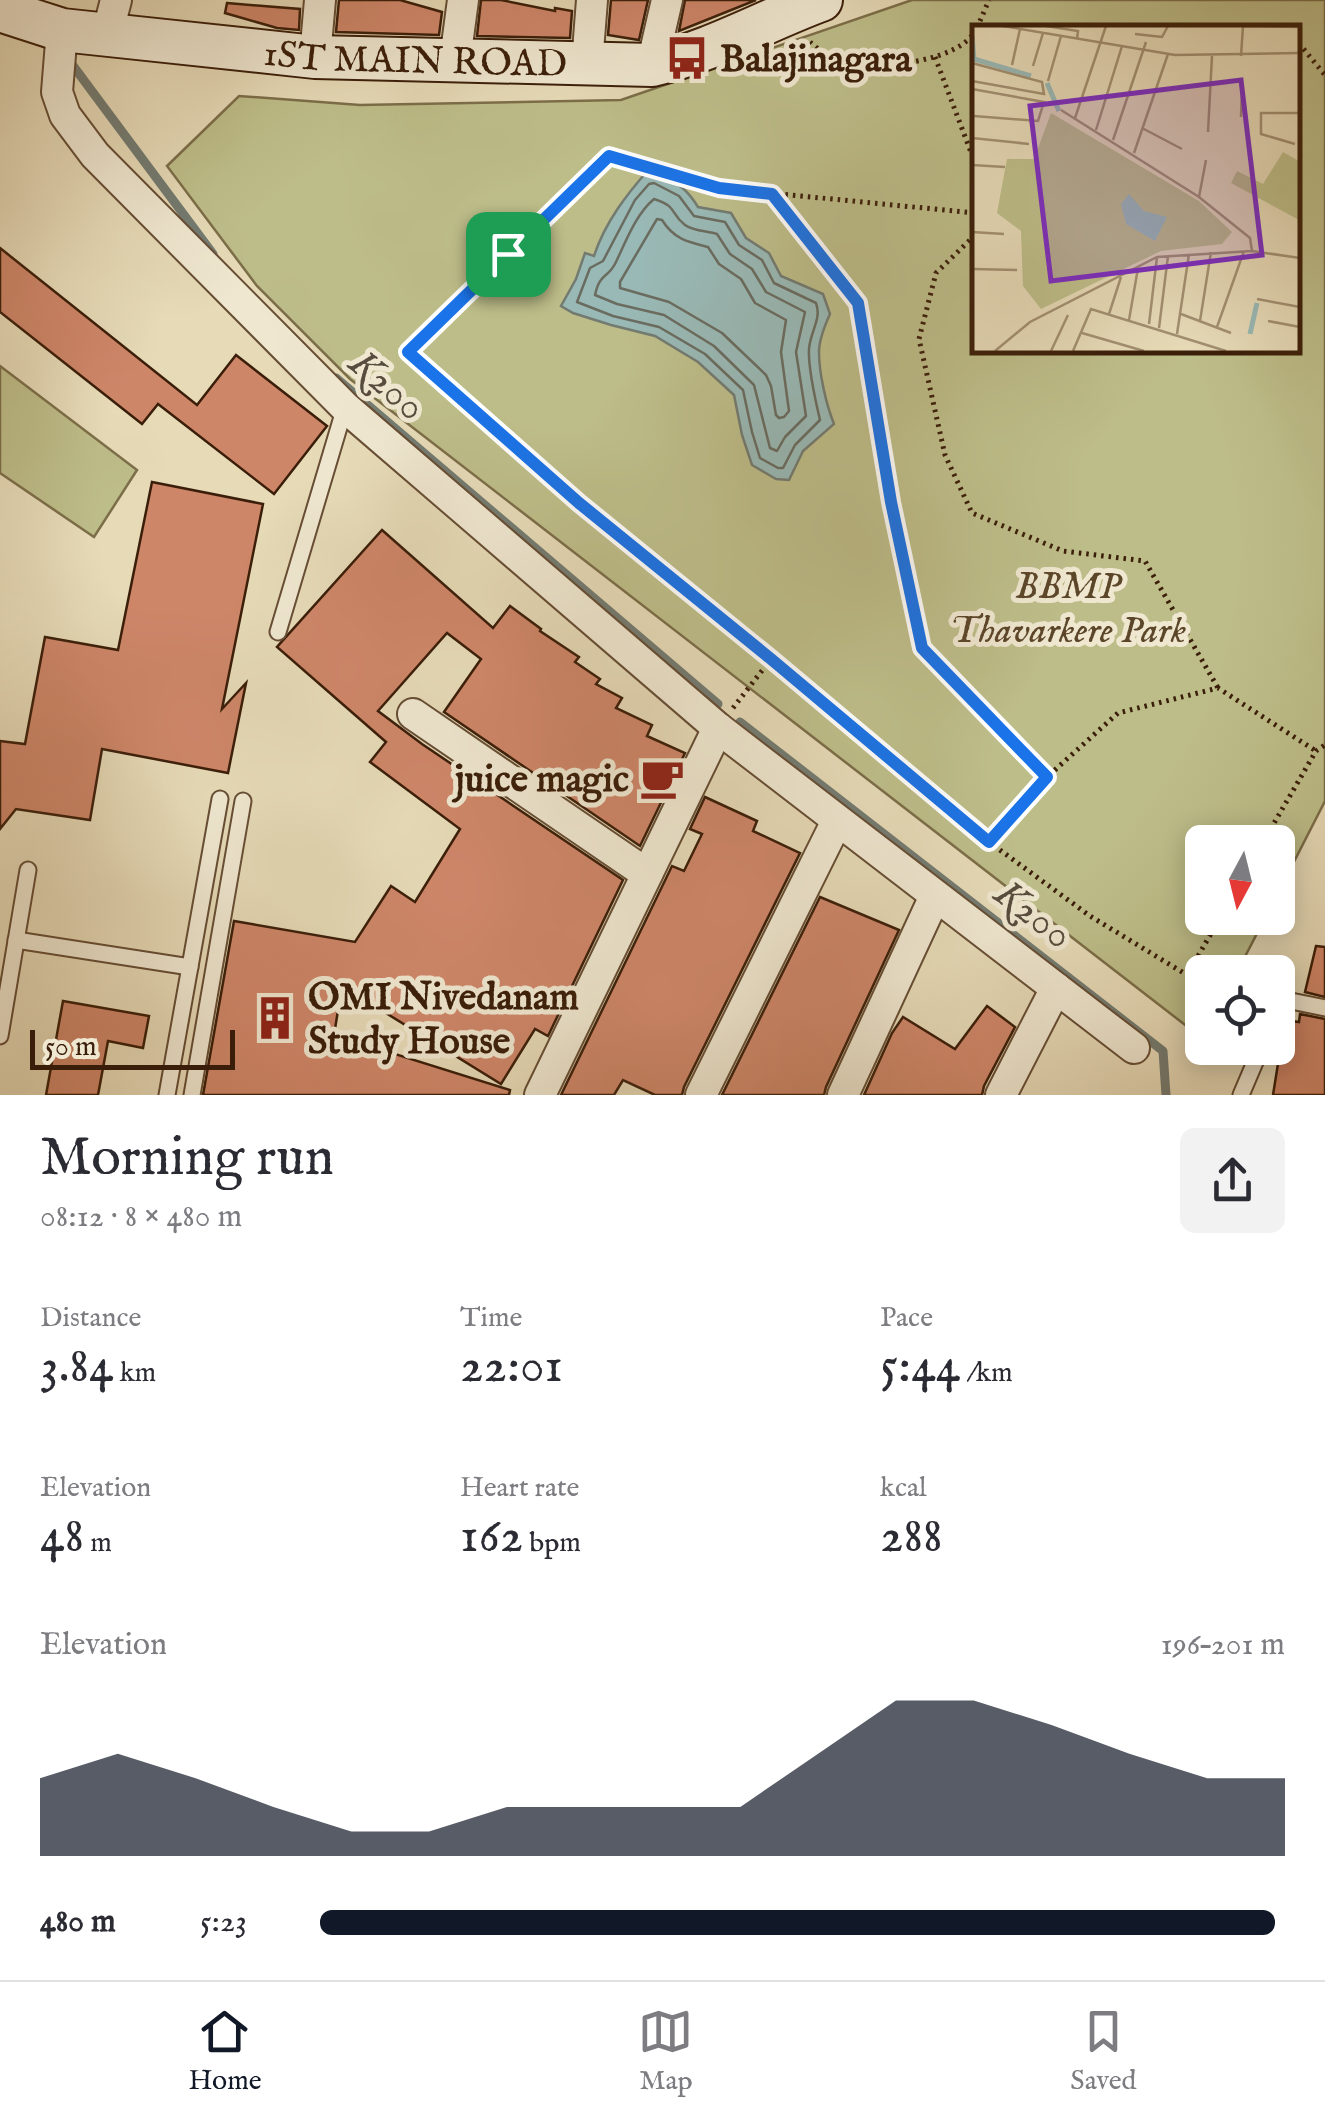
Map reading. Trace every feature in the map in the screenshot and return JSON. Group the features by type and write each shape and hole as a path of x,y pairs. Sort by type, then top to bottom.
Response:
{"street":[{"path":"316,57 320,0"},
{"path":"455,60 463,0"},
{"path":"587,64 592,0"},
{"path":"652,65 667,0"},
{"name":"1ST MAIN ROAD","path":"0,10 62,30 112,18 316,57 652,65 686,58 794,5"},
{"path":"62,30 57,92 65,115 95,154 345,408 718,728 1134,1048"},
{"path":"414,714 647,874"},
{"path":"540,1095 718,728"},
{"path":"701,1095 837,821"},
{"path":"843,1095 935,896"},
{"path":"1002,1095 1056,988"}],"lane":[{"path":"278,632 345,408"},
{"path":"167,1095 220,799"},
{"path":"192,1095 243,801"},
{"path":"0,1036 28,870"},
{"path":"16,940 190,967"},
{"path":"1295,1002 1325,1008"},
{"path":"1242,1095 1254,1065"}],"path":[{"path":"978,25 989,0"},
{"path":"794,5 818,50 848,64 890,66 934,57 972,36"},
{"path":"1300,48 1325,75"},
{"path":"934,57 972,155"},
{"path":"972,214 719,188 609,156 408,352 579,503 989,842 1090,916 1187,975 1210,935"},
{"path":"772,194 858,303 891,502 922,648 1047,777"},
{"path":"972,238 936,273 919,339 945,455 972,513 1063,551 1145,561 1218,688 1316,751"},
{"path":"718,728 771,659"},
{"path":"989,842 1047,777 1118,713 1218,688"},
{"path":"1273,825 1316,751 1325,745"}],"green space":[{"name":"BBMP Thavarkere Park","path":"912,0 1325,0 1325,801 1295,860 1295,825 1185,825 1185,935 1256,935 1246,955 1185,955 1185,1025 350,379 257,286 167,166 239,96 360,105 621,100"},
{"path":"0,366 137,470 94,537 0,473"}],"water":[{"path":"650,168 682,188 698,207 731,213 746,238 769,253 781,276 823,294 830,314 820,342 819,360 834,424 803,451 789,480 776,479 752,465 734,395 698,362 655,336 573,313 561,306 585,253 594,256 618,209"}],"building":[{"path":"339,0 400,0 442,12 439,35 336,32"},
{"path":"481,0 572,11 570,38 477,36"},
{"path":"611,0 648,0 639,40 608,35"},
{"path":"685,0 756,0 679,31"},
{"path":"227,3 300,9 299,30 225,13"},
{"path":"0,248 197,405 236,355 327,426 274,494 158,404 142,424 0,312"},
{"path":"152,482 263,504 222,709 246,683 228,773 102,749 90,820 16,809 0,829 0,741 25,744 45,637 118,650"},
{"path":"382,530 493,628 510,606 579,657 575,662 600,679 596,684 622,698 616,708 652,725 647,736 685,753 640,846 444,712 481,659 447,633 378,711 623,880 548,1036 535,1029 501,1084 342,986 334,1035 510,1090 509,1095 203,1095 234,921 355,942 391,886 415,902 460,829 370,762 386,742 277,647"},
{"path":"705,797 757,821 753,831 800,853 682,1095 655,1095 623,1080 614,1095 561,1095 672,866 684,871 702,834 690,829"},
{"path":"820,897 899,930 824,1095 722,1095"},
{"path":"1316,946 1325,947 1325,997 1305,992"},
{"path":"63,1001 149,1016 143,1048 108,1041 98,1095 46,1095"},
{"path":"987,1006 1015,1027 982,1095 864,1095 903,1017 955,1049"},
{"path":"1300,1014 1325,1019 1325,1095 1273,1095 1278,1065 1295,1065 1295,1021 1299,1022"}],"waterway":[{"name":"K200","path":"71,63 213,254"},
{"name":"K200","path":"336,378 718,704"},
{"name":"K200","path":"740,722 1163,1051 1166,1095"}],"place":[{"name":"Balajinagara","path":"687,58"},
{"name":"juice magic","path":"662,778"},
{"name":"OMI Nivedanam Study House","path":"275,1018"}],"route":[{"path":"609,156 719,188 772,194 858,303 891,502 922,648 1047,777 989,842 579,503 408,352 508,254 609,156"}]}
